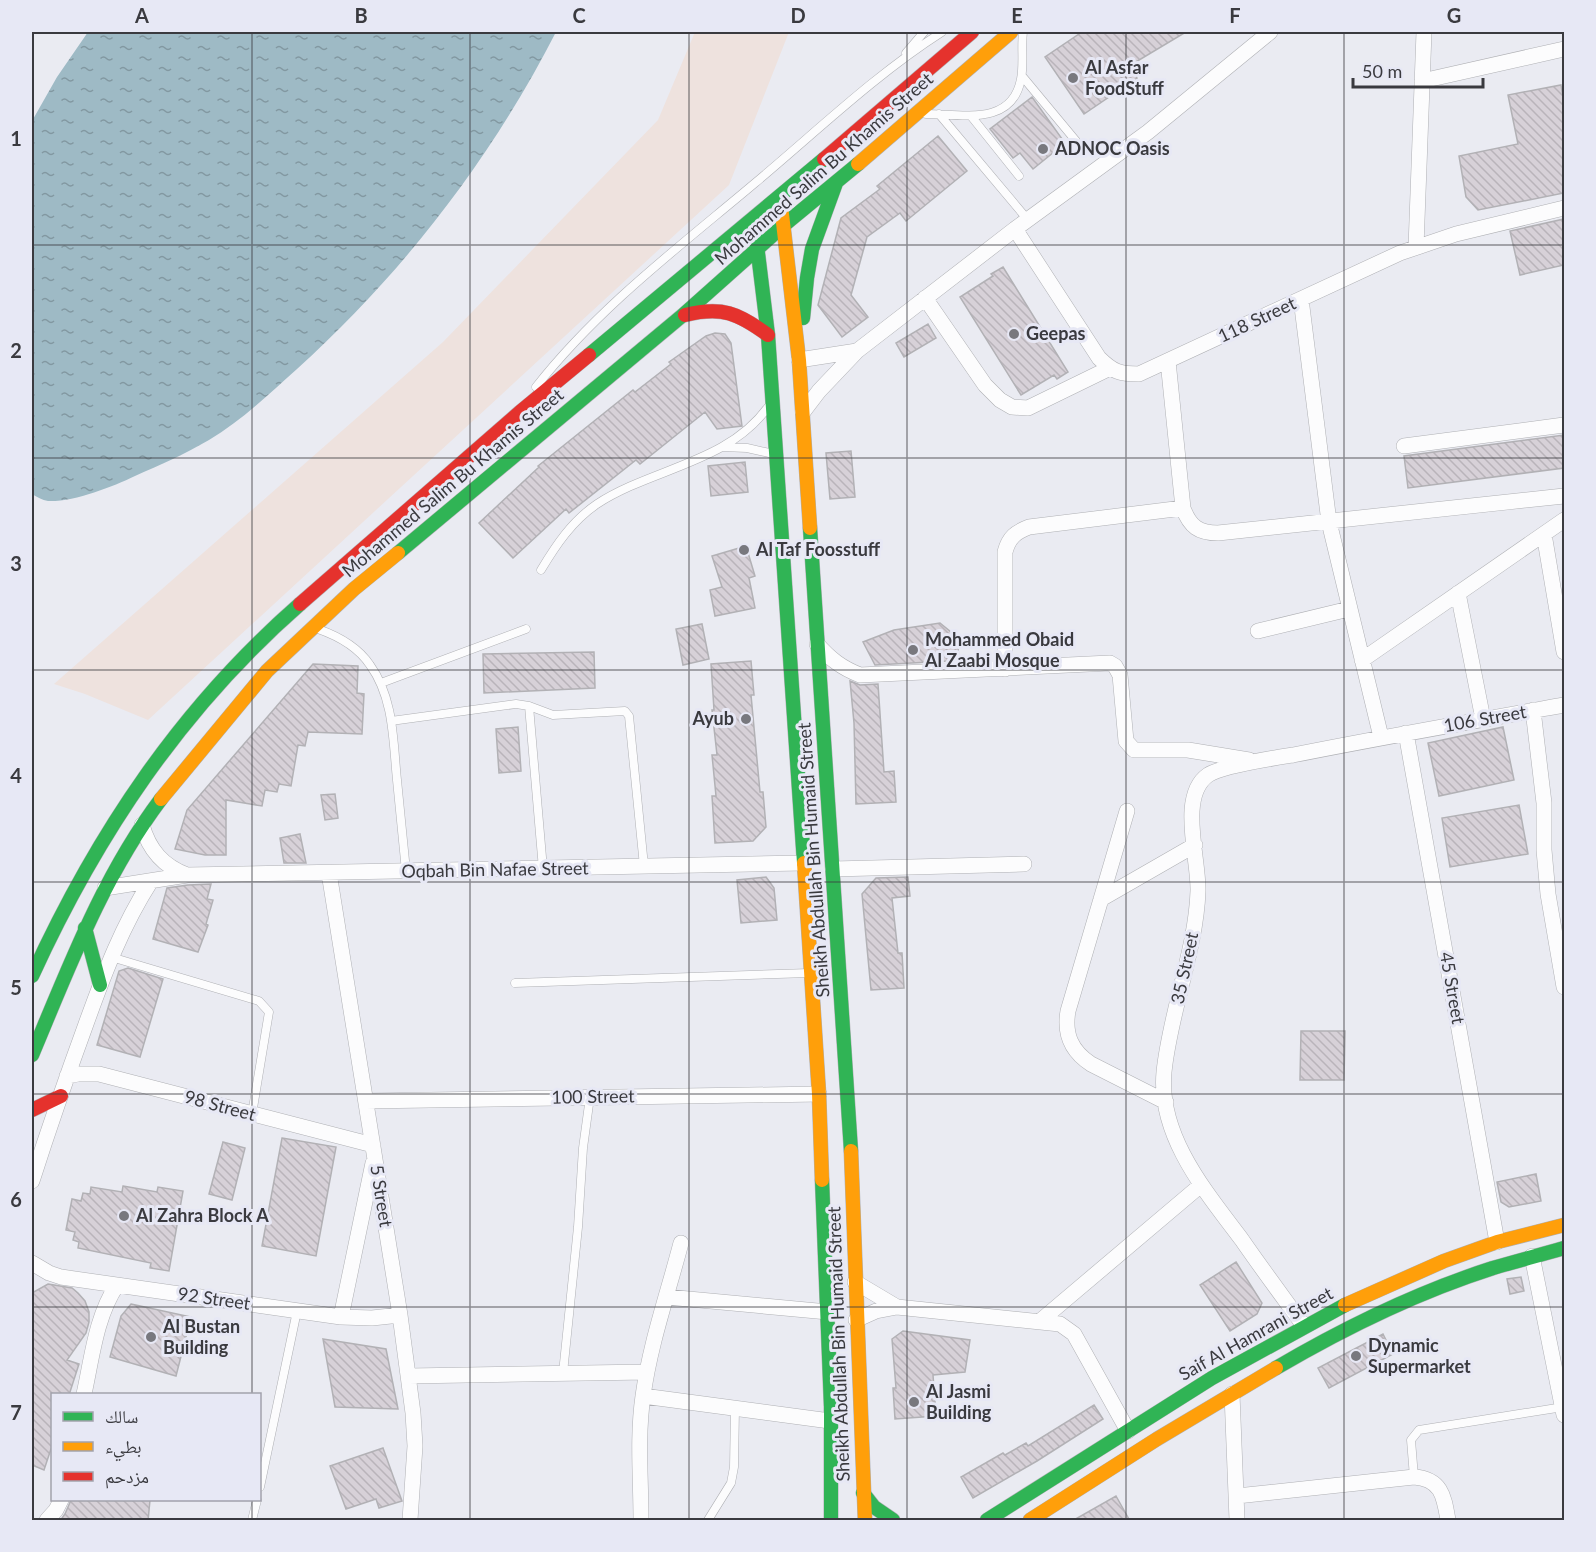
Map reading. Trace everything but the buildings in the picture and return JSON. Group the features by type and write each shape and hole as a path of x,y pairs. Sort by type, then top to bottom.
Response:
{"street":[{"name":"Mohammed Salim Bu Khamis Street","path":"34,966 90,860 137,786 186,722 260,639 520,412 780,197 972,32"},
{"name":"Mohammed Salim Bu Khamis Street","path":"32,1055 85,928 105,888 142,825 251,689 354,589 683,315 757,248 1011,32"},
{"path":"803,412 819,391 857,351 1022,224 1148,132 1254,37 1270,32"},
{"path":"1416,247 1424,32"},
{"path":"1422,81 1564,49"},
{"path":"836,183 833,199 815,240 809,262 799,358 857,351"},
{"name":"Sheikh Abdullah Bin Humaid Street","path":"780,197 799,358 849,1097 865,1521"},
{"name":"118 Street","path":"1110,368 1124,374 1139,374 1380,261 1456,234 1564,208"},
{"name":"Sheikh Abdullah Bin Humaid Street","path":"754,218 768,335 819,1095 831,1414 829,1517"},
{"path":"925,298 985,385 1000,400 1012,407 1028,408 1110,368 1099,358 1022,224"},
{"path":"1301,300 1329,522 1381,737"},
{"path":"683,315 708,310 723,310 752,323 768,335"},
{"path":"1168,361 1183,508 1188,520 1197,530 1207,533 1329,522 1564,496"},
{"path":"1404,446 1564,425"},
{"path":"1005,669 1005,552 1007,543 1013,535 1029,527 1183,508"},
{"path":"1362,660 1564,520"},
{"path":"1544,534 1564,652"},
{"path":"1458,593 1484,719"},
{"path":"1258,631 1349,609"},
{"path":"817,644 829,658 844,669 860,675 1110,663 1115,666 1120,675 1126,741 1134,750 1188,750 1257,762"},
{"name":"106 Street","path":"1406,733 1564,705"},
{"path":"1533,710 1544,803 1544,850 1548,894 1564,987"},
{"name":"35 Street","path":"1304,1326 1201,1185 1172,1128 1166,1102 1164,1075 1168,1048 1197,908 1193,798 1198,785 1209,774 1257,762 1406,733"},
{"name":"45 Street","path":"1406,733 1497,1242"},
{"path":"1126,811 1068,1011 1067,1036 1072,1047 1085,1060 1166,1102"},
{"path":"142,825 150,847 157,857 176,871 187,875"},
{"path":"1101,899 1195,846"},
{"name":"Oqbah Bin Nafae Street","path":"105,888 187,875 406,873 803,864"},
{"path":"833,869 1024,864"},
{"name":"5 Street","path":"329,873 409,1376 415,1446 410,1521"},
{"path":"32,1181 67,1076 111,957 130,916 151,881"},
{"path":"85,928 100,985"},
{"name":"98 Street","path":"67,1076 99,1074 252,1114 374,1150"},
{"name":"100 Street","path":"366,1101 819,1095"},
{"path":"32,1110 61,1096"},
{"path":"341,1317 374,1150"},
{"path":"1039,1322 1201,1185"},
{"name":"Saif Al Hamrani Street","path":"987,1521 1212,1378 1304,1326 1380,1288 1444,1261 1497,1242 1564,1225"},
{"path":"641,1521 640,1444 643,1396 647,1372 681,1243"},
{"path":"1030,1521 1232,1394 1391,1308 1489,1269 1564,1248"},
{"path":"1532,1256 1561,1380 1564,1411"},
{"name":"92 Street","path":"32,1263 61,1277 297,1311 341,1317 372,1318 400,1315"},
{"path":"855,1282 897,1307"},
{"path":"84,1393 100,1321 110,1295 117,1285"},
{"path":"667,1296 828,1312"},
{"path":"856,1320 876,1311 897,1307 1060,1324 1074,1334 1128,1431"},
{"path":"409,1376 647,1372"},
{"path":"1232,1394 1237,1521"},
{"path":"643,1396 735,1408 831,1414 840,1454 845,1509"},
{"path":"1237,1496 1414,1477 1423,1478 1437,1486 1445,1502 1448,1521"},
{"path":"863,1493 874,1507 893,1521"},
{"path":"47,1521 60,1501"}],"lane":[{"path":"900,62 924,32"},
{"path":"520,412 552,366 611,306 900,62 942,32"},
{"path":"915,114 971,116 991,114 1008,103 1015,95 1022,76 1023,32"},
{"path":"1022,76 1076,141"},
{"path":"939,114 1022,224"},
{"path":"971,116 1019,176"},
{"path":"541,570 556,545 575,522 598,504 650,478 722,447 749,428 772,401"},
{"path":"722,447 747,448 776,454"},
{"path":"314,627 336,635 355,648 370,663 381,683 392,721 406,873"},
{"path":"381,683 526,629"},
{"path":"392,721 508,705 529,706 553,715 618,710 628,713 645,867"},
{"path":"529,706 543,870"},
{"path":"111,957 259,1001 269,1012 252,1114"},
{"path":"515,983 811,973"},
{"path":"563,1373 578,1227 582,1148 590,1097"},
{"path":"261,1482 297,1311"},
{"path":"708,1521 728,1491 733,1475 735,1408"},
{"path":"1414,1477 1411,1440 1419,1430 1564,1411"},
{"path":"252,1521 257,1501"}],"shaded area":[{"path":"695,32 789,32 729,185 148,720 54,684 443,342 658,120"}],"water":[{"path":"88,32 556,32 503,125 442,212 373,294 297,369 232,424 191,450 104,489 69,499 48,501 32,494 32,121 57,77"}],"traffic: fast":[{"path":"589,355 824,159"},
{"path":"398,553 683,315 784,225 858,164"},
{"path":"803,318 812,249 836,183"},
{"path":"756,237 768,335 804,863"},
{"path":"810,528 851,1151"},
{"path":"32,976 85,873 114,823 146,776 217,686 300,604"},
{"path":"32,1055 104,891 140,828 161,799"},
{"path":"85,928 100,985"},
{"path":"822,1180 831,1407 831,1520"},
{"path":"1276,1368 1355,1325 1437,1288 1493,1268 1564,1248"},
{"path":"987,1520 1212,1378 1345,1305"},
{"path":"863,1493 874,1507 893,1520"}],"traffic: slow":[{"path":"858,164 1011,32"},
{"path":"782,214 799,360 810,528"},
{"path":"161,799 267,671 354,589 398,553"},
{"path":"804,863 819,1094 822,1180"},
{"path":"851,1151 865,1520"},
{"path":"1345,1305 1444,1261 1497,1242 1564,1225"},
{"path":"1030,1520 1157,1439 1276,1368"}],"traffic: jam":[{"path":"824,159 972,32"},
{"path":"685,315 709,311 729,313 748,321 768,335"},
{"path":"300,604 520,412 589,355"},
{"path":"32,1110 61,1096"}],"place":[{"name":"Al Asfar FoodStuff","path":"1073,78"},
{"name":"ADNOC Oasis","path":"1043,149"},
{"name":"Geepas","path":"1014,334"},
{"name":"Al Taf Foosstuff","path":"744,550"},
{"name":"Mohammed Obaid Al Zaabi Mosque","path":"913,650"},
{"name":"Ayub","path":"746,719"},
{"name":"Al Zahra Block A","path":"124,1216"},
{"name":"Al Bustan Building","path":"151,1337"},
{"name":"Dynamic Supermarket","path":"1356,1356"},
{"name":"Al Jasmi Building","path":"914,1402"}]}
